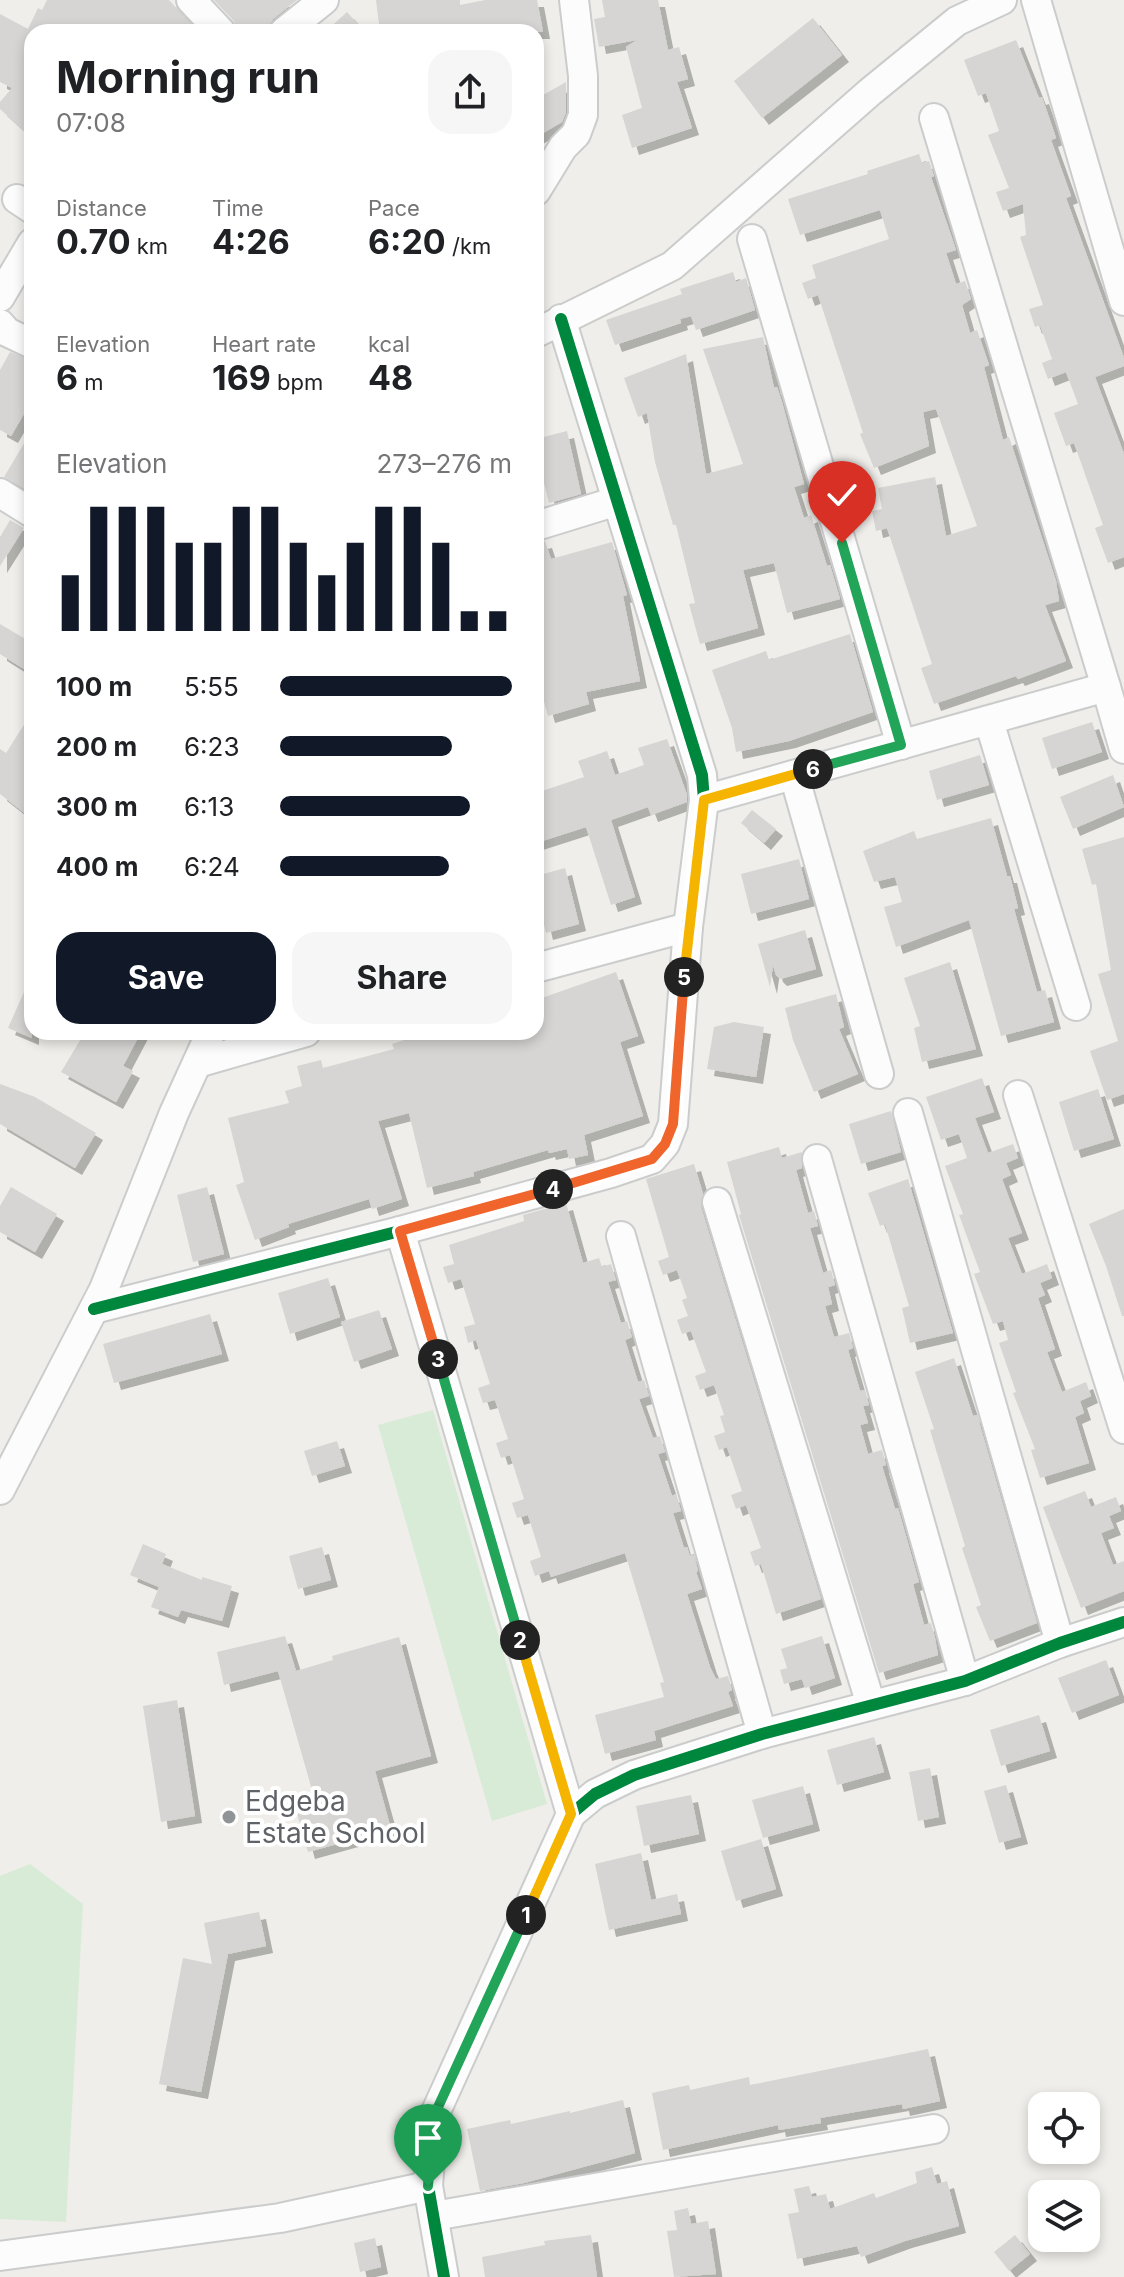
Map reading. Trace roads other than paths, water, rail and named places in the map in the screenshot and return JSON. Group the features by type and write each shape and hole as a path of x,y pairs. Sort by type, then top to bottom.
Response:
{"street":[{"path":"191,0 214,24"},
{"path":"294,24 324,0"},
{"path":"544,178 563,147 576,134 583,115 583,76 574,0"},
{"path":"544,329 672,266 870,92 957,21 1002,0"},
{"path":"1036,0 1124,301"},
{"path":"934,118 1124,749"},
{"path":"752,239 901,745"},
{"path":"0,297 24,256"},
{"path":"94,1309 400,1231 611,1173 652,1159 665,1144 673,1124 688,927 704,800 702,775 561,319"},
{"path":"0,493 24,508"},
{"path":"544,524 617,501"},
{"path":"704,800 1106,687"},
{"path":"989,721 1076,1006"},
{"path":"794,775 879,1074"},
{"path":"544,966 688,927"},
{"path":"0,1490 104,1289 207,1040"},
{"path":"197,1063 278,1040"},
{"path":"1018,1095 1113,1356 1124,1429"},
{"path":"908,1113 1060,1643"},
{"path":"817,1159 965,1681"},
{"path":"717,1202 871,1705"},
{"path":"400,1231 571,1814"},
{"path":"621,1236 762,1734"},
{"path":"444,2277 428,2186 433,2118 571,1814 595,1794 634,1775 762,1734 965,1681 1060,1643 1124,1622"},
{"path":"434,2216 934,2129"},
{"path":"0,2256 280,2218 428,2186"}],"place":[{"name":"Edgeba Estate School","path":"229,1817"}]}
